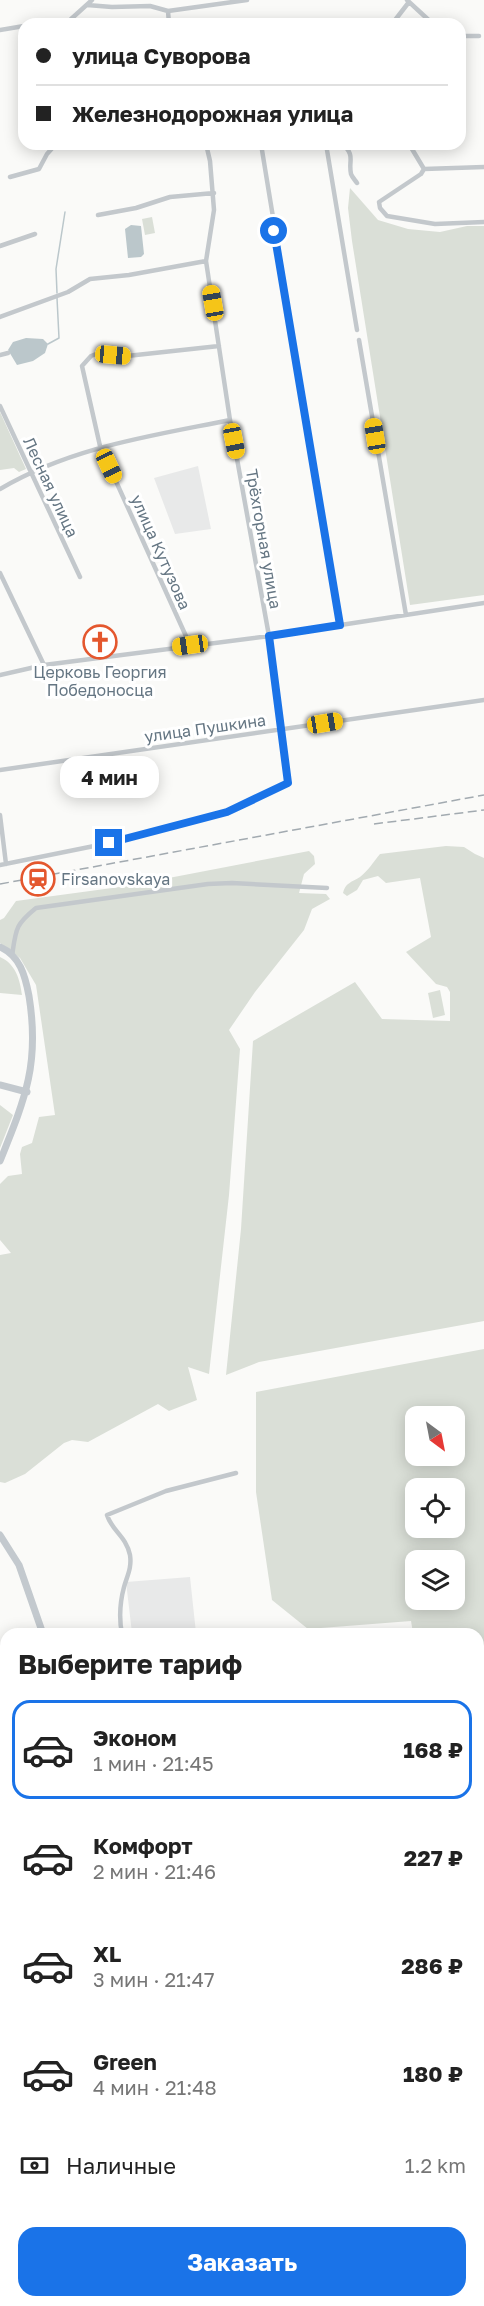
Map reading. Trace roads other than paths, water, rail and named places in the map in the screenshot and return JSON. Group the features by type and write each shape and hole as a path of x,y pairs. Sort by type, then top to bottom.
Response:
{"street":[{"path":"73,17 92,0"},
{"path":"87,5 150,6 168,11 247,0"},
{"path":"396,18 408,1 426,18"},
{"path":"168,11 169,18"},
{"path":"0,30 18,27"},
{"path":"466,36 479,36"},
{"path":"10,177 39,169 51,150"},
{"name":"Трёхгорная улица","path":"3,865 131,837 227,812 288,783 269,636 206,261 214,210 214,193 207,150"},
{"path":"262,150 340,625"},
{"path":"327,150 357,330"},
{"path":"348,150 352,160 351,174 357,183"},
{"path":"413,150 424,169"},
{"path":"484,167 424,169 379,202 380,208 387,216 435,224 484,222"},
{"path":"98,215 136,208 170,197 214,193"},
{"path":"0,246 35,234"},
{"path":"0,317 68,291 90,279 129,275 206,261"},
{"path":"359,340 406,615"},
{"name":"улица Кутузова","path":"190,645 100,446 82,366 91,356 104,351 113,355 127,356 219,346"},
{"path":"0,355 8,353"},
{"name":"Лесная улица","path":"0,406 80,577"},
{"path":"0,489 30,471 100,446 231,420"},
{"path":"0,573 44,665"},
{"path":"0,675 44,665 269,636 484,603"},
{"name":"улица Пушкина","path":"0,770 484,699"},
{"path":"0,814 3,865"},
{"path":"12,956 20,921 36,908 208,884 232,883 327,888"},
{"path":"0,947 12,956 24,972 33,1019 33,1059 27,1092 0,1161"},
{"path":"0,1085 27,1092"},
{"path":"122,1628 124,1586 129,1575 130,1556 124,1539 109,1522 107,1515 166,1491 236,1473"},
{"path":"0,1535 19,1565 41,1628"}],"waterway":[{"path":"57,293 56,269 65,212"},
{"path":"48,344 59,338 57,298"}],"railway":[{"path":"0,884 484,795"},
{"path":"374,824 484,810"}],"place":[{"name":"Церковь Георгия Победоносца","path":"100,642"},
{"name":"Firsanovskaya","path":"38,879"}]}
